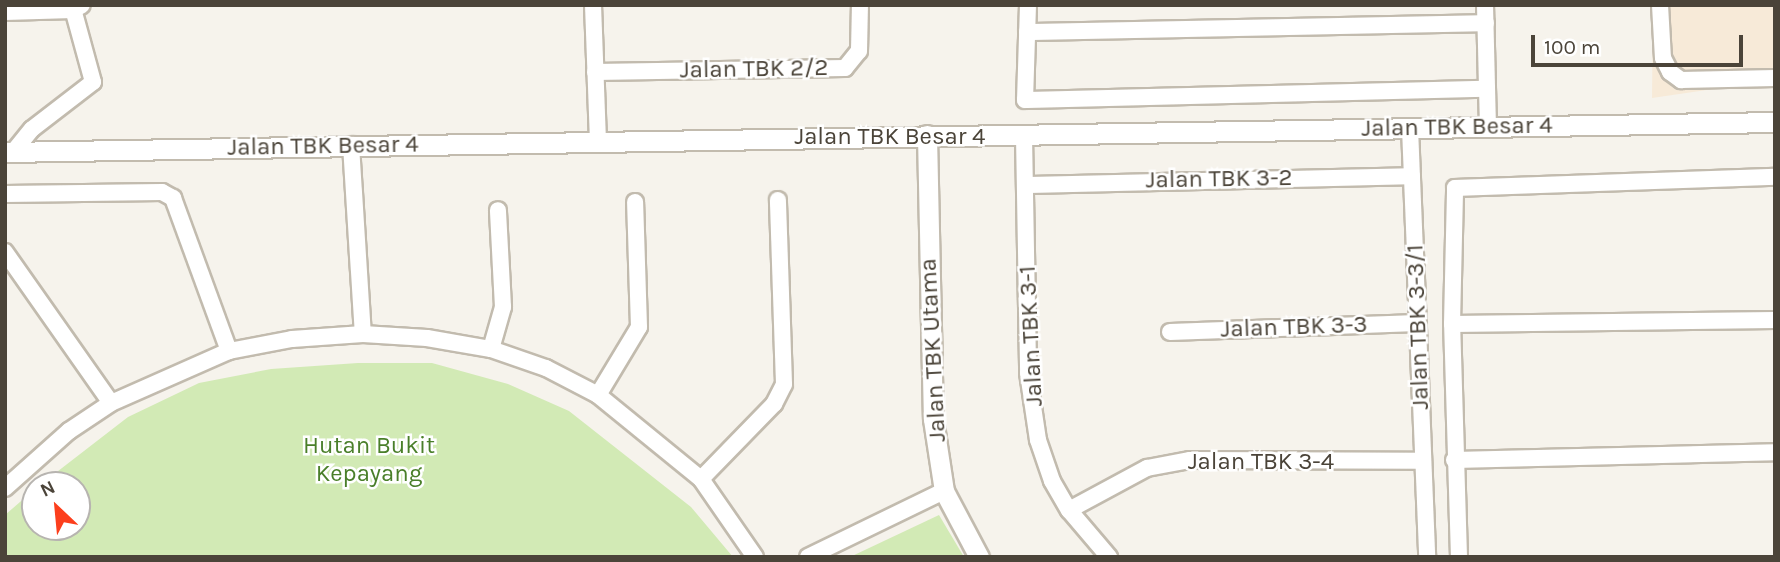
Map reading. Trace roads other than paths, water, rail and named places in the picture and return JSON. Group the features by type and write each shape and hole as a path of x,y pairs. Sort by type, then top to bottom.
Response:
{"street":[{"path":"593,5 598,141"},
{"name":"Jalan TBK 2/2","path":"595,72 845,68 859,51 860,5"},
{"path":"1028,5 1025,100 1487,89"},
{"path":"1485,5 1488,126"},
{"path":"1660,5 1660,45 1670,72 1681,80 1775,78"},
{"path":"5,12 76,7 93,82 32,129 10,151"},
{"path":"1027,32 1486,23"},
{"name":"Jalan TBK Besar 4","path":"10,151 1775,122"},
{"name":"Jalan TBK 3-3/1","path":"1410,128 1427,557"},
{"name":"Jalan TBK Utama","path":"927,135 933,419 944,491 979,557"},
{"name":"Jalan TBK 3-1","path":"1024,136 1028,373 1038,440 1069,509 1109,557"},
{"path":"351,145 363,334"},
{"name":"Jalan TBK 3-2","path":"1026,185 1412,176"},
{"path":"1459,557 1452,324 1455,188 1775,177"},
{"path":"5,194 162,192 173,198 229,351"},
{"path":"701,479 774,404 784,384 779,200"},
{"path":"598,396 639,327 635,202"},
{"path":"491,349 503,307 498,210"},
{"path":"5,252 111,404"},
{"path":"1452,324 1775,320"},
{"name":"Jalan TBK 3-3","path":"1170,332 1418,323"},
{"path":"6,485 69,431 111,404 229,351 292,339 363,334 491,349 546,368 598,396 701,479 755,557"},
{"path":"1454,460 1775,452"},
{"name":"Jalan TBK 3-4","path":"1069,509 1147,468 1190,460 1422,461"},
{"path":"808,557 944,491"}],"park label":[{"name":"Hutan Bukit Kepayang","path":"369,460"}]}
